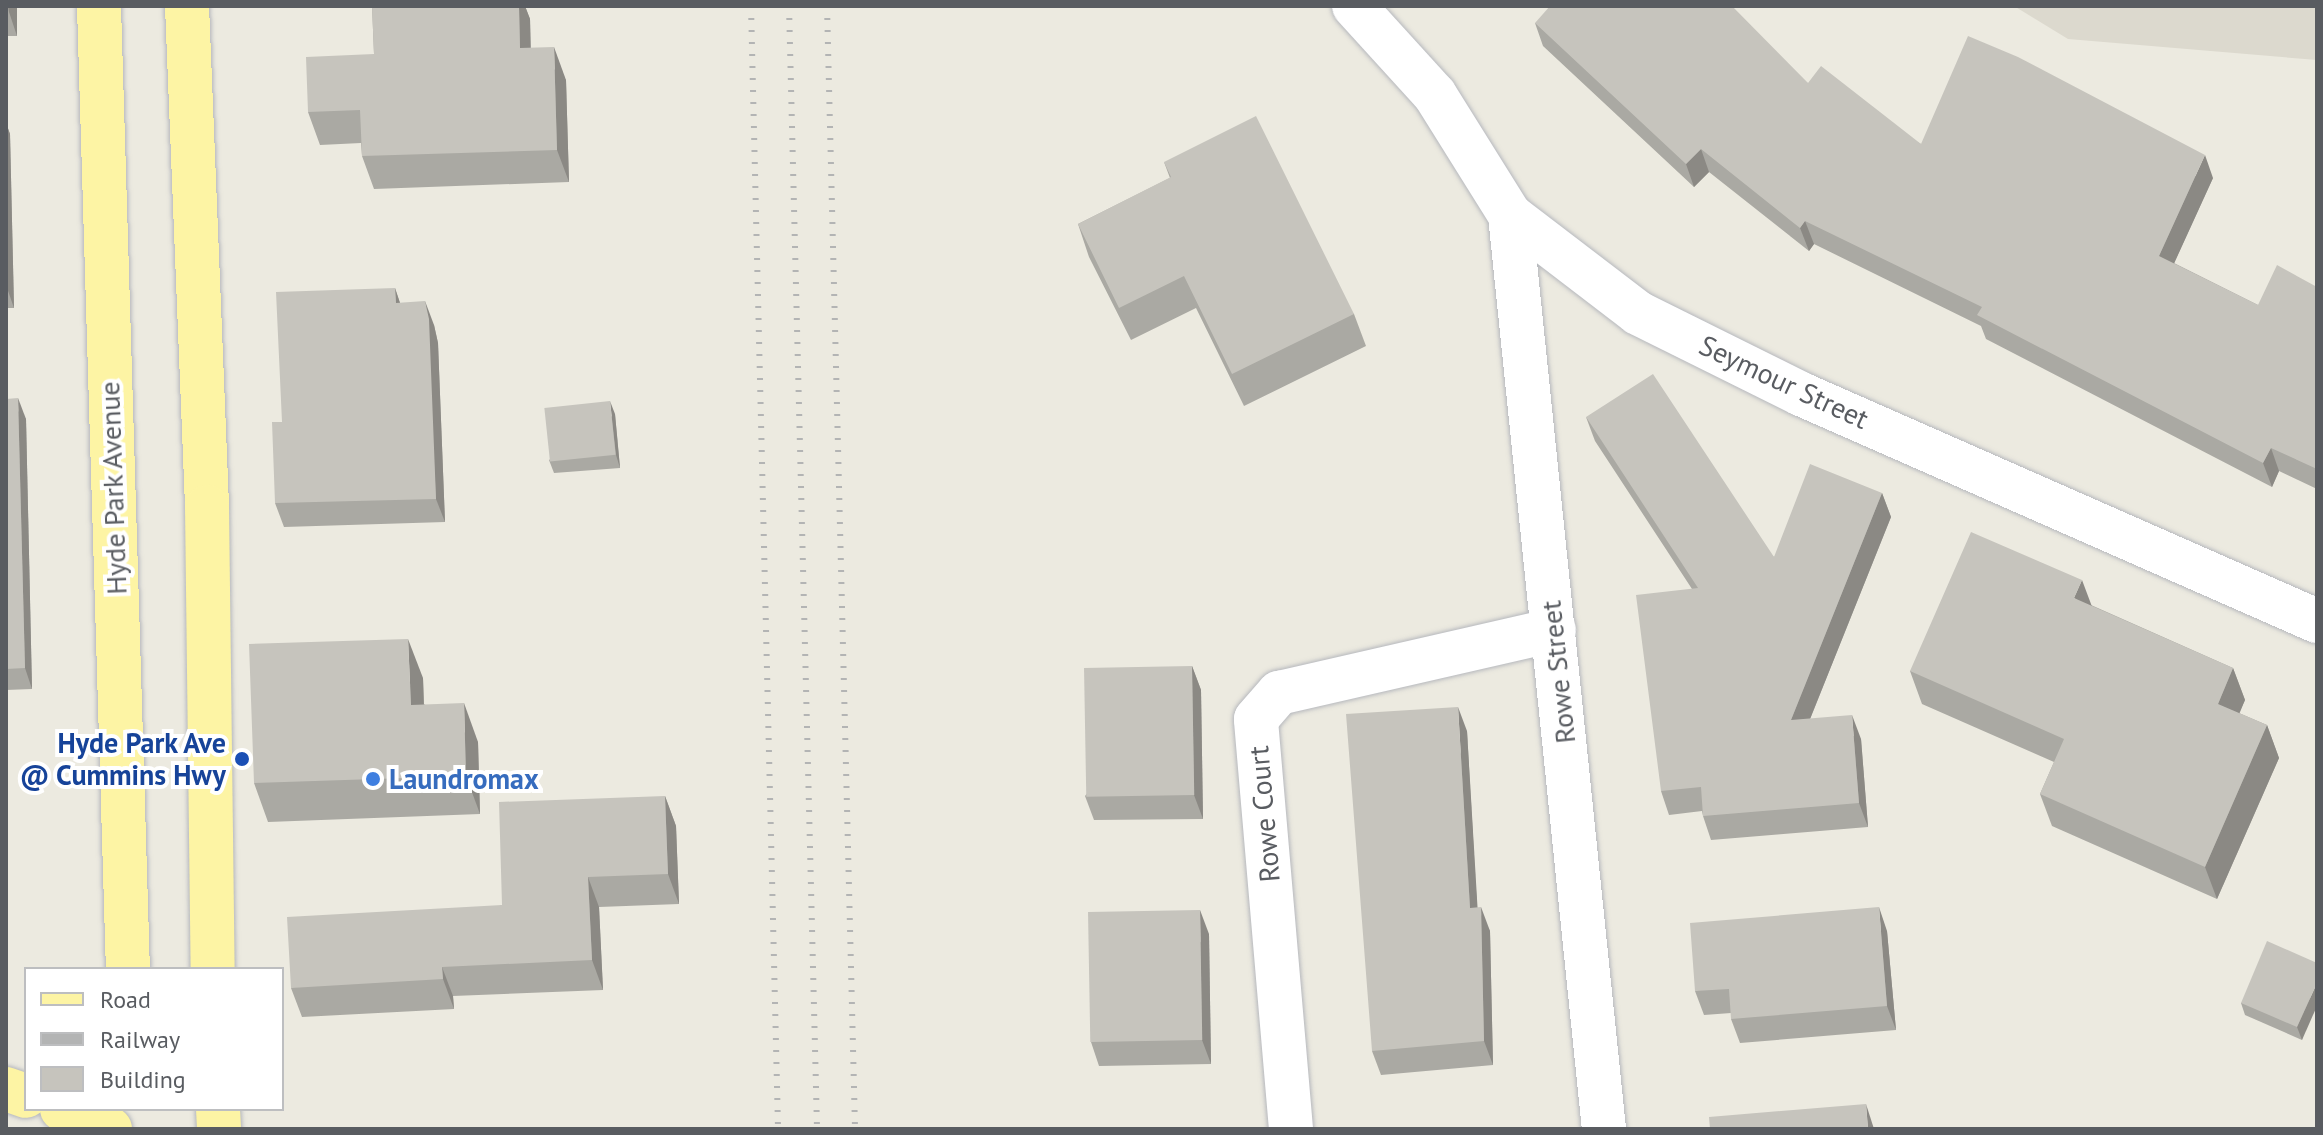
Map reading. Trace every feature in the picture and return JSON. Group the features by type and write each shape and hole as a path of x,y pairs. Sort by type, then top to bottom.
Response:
{"main road":[{"name":"Hyde Park Avenue","path":"99,6 128,967"},
{"path":"187,6 207,507 213,967"},
{"path":"67,1111 110,1129"}],"street":[{"name":"Seymour Street","path":"1354,6 1435,95 1510,215 1638,313 1801,394 2317,621"},
{"name":"Rowe Street","path":"1510,215 1604,1129"},
{"name":"Rowe Court","path":"1291,1129 1256,719 1279,693 1554,630"}],"shaded area":[{"path":"2014,6 2317,6 2317,60 2068,39"}],"building":[{"path":"372,6 519,6 520,48 554,47 557,150 362,156 360,110 308,112 306,57 374,54"},
{"path":"1550,6 1732,6 1808,83 1821,66 1921,144 1968,36 2018,57 2205,155 2159,256 2258,305 2277,265 2317,287 2317,469 2271,448 2263,463 1977,315 1982,307 1805,221 1800,228 1701,149 1686,164 1535,23"},
{"path":"1256,116 1354,314 1232,374 1184,276 1119,308 1078,224 1171,177 1164,162"},
{"path":"395,288 396,303 425,301 429,319 436,499 275,503 272,422 282,422 276,292"},
{"path":"1653,374 1774,557 1810,464 1882,493 1791,720 1852,715 1859,803 1703,816 1701,787 1661,791 1636,595 1698,588 1586,417"},
{"path":"18,398 25,668 6,669 6,399"},
{"path":"610,401 616,455 550,462 544,408"},
{"path":"1971,532 2082,580 2074,598 2233,668 2218,704 2267,725 2205,867 2040,794 2064,739 1910,671"},
{"name":"Laundromax","path":"408,639 411,705 464,703 466,776 254,783 249,644"},
{"path":"1192,666 1194,795 1086,797 1084,668"},
{"path":"1458,707 1470,908 1481,907 1484,1041 1372,1051 1346,714"},
{"path":"665,796 668,874 588,877 592,960 442,967 443,979 291,988 287,917 502,905 499,802"},
{"path":"1879,907 1887,1006 1731,1019 1729,989 1695,991 1690,923"},
{"path":"1200,910 1202,1040 1090,1042 1088,912"},
{"path":"2267,941 2317,963 2317,983 2297,1027 2241,1003"},
{"path":"1866,1104 1868,1129 1710,1129 1709,1117"}],"railway":[{"path":"751,6 778,1129"},
{"path":"789,6 817,1129"},
{"path":"827,6 855,1129"}],"place":[{"name":"Hyde Park Ave @ Cummins Hwy","path":"242,759"},
{"name":"Laundromax","path":"373,779"}]}
